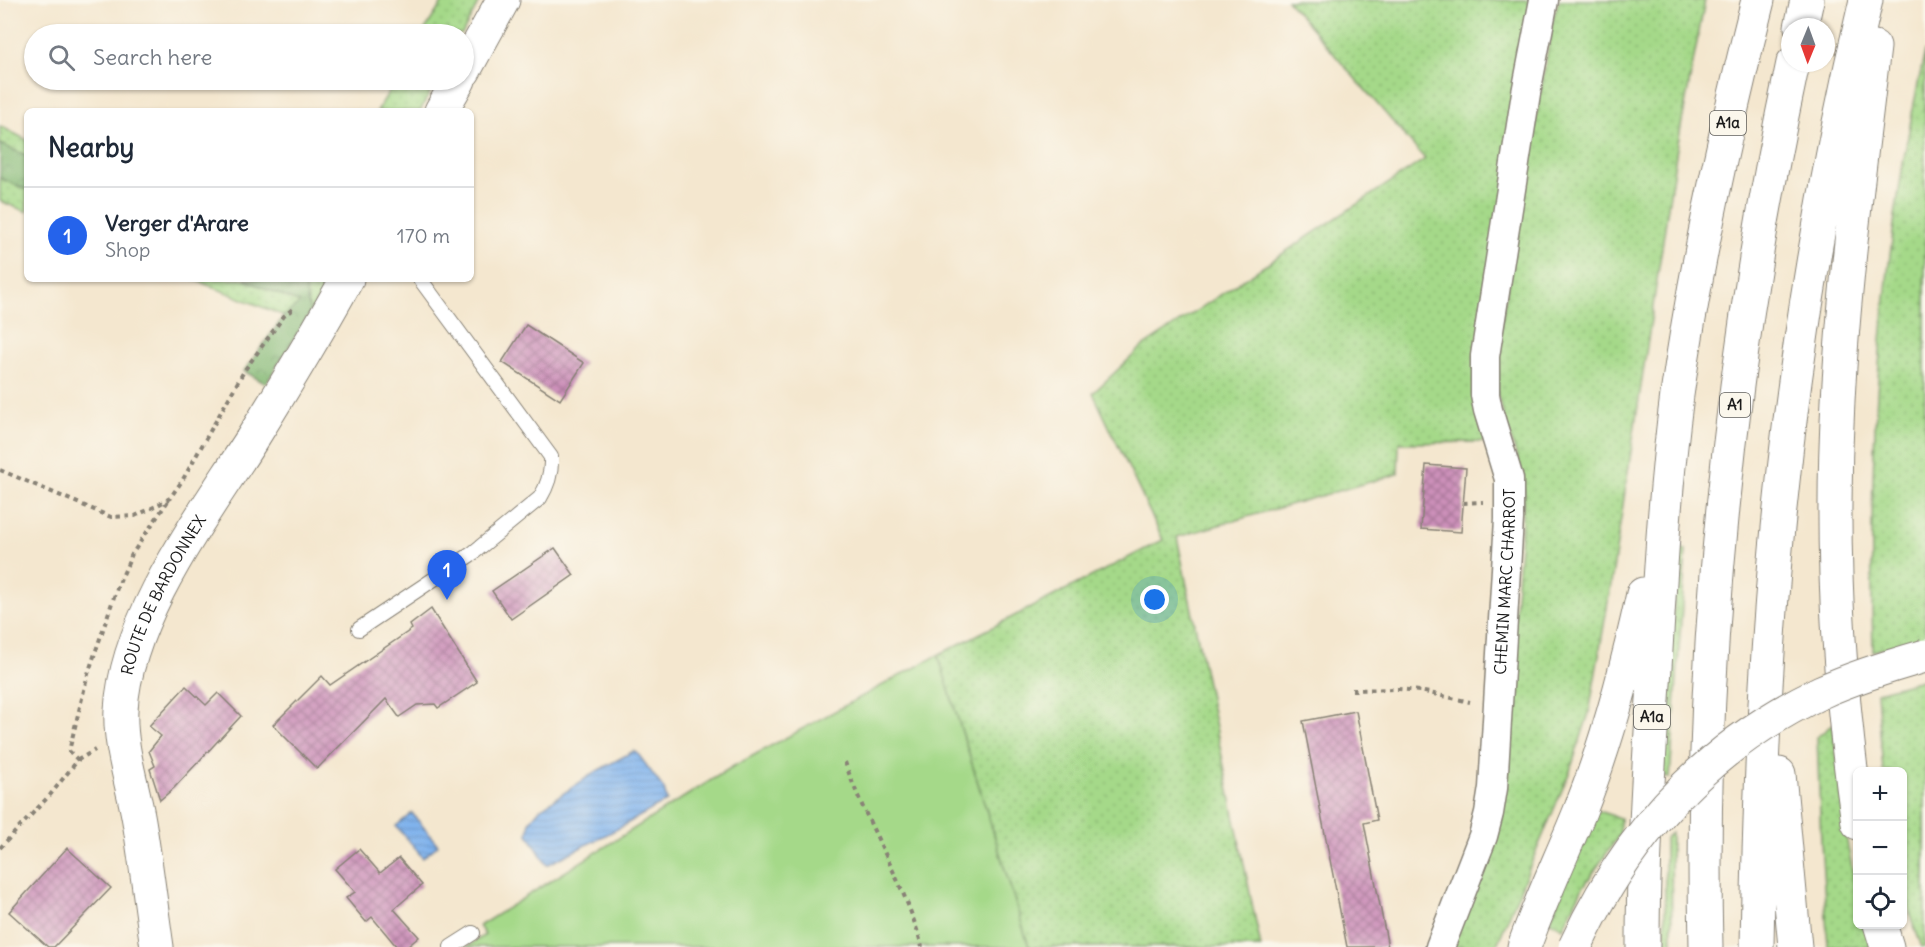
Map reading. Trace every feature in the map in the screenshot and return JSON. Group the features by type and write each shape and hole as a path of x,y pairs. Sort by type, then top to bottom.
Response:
{"main road":[{"path":"474,54 503,0"},
{"name":"A1a","path":"1643,947 1643,893 1666,486 1684,351 1713,188 1758,0"},
{"path":"1803,18 1807,0"},
{"path":"1757,947 1760,801 1768,656 1776,548 1790,423 1812,269 1839,119 1866,0"},
{"path":"1857,821 1843,704 1837,621 1836,466 1846,292 1880,0"},
{"name":"A1","path":"1706,947 1707,751 1722,532 1745,332 1791,72"},
{"path":"443,108 453,90"},
{"name":"ROUTE DE BARDONNEX","path":"157,947 139,822 123,736 121,711 129,662 149,611 167,575 318,332 344,285"},
{"path":"1524,947 1581,809 1614,714 1630,653 1666,486"},
{"path":"1768,656 1795,947"},
{"path":"1575,947 1606,886 1625,857 1648,826 1700,773 1759,727 1791,707 1849,681 1925,656"},
{"path":"1882,929 1887,947"}],"street":[{"name":"CHEMIN MARC CHARROT","path":"1440,947 1483,836 1493,788 1509,519 1509,479 1488,410 1484,378 1485,356 1526,93 1544,0"}],"lane":[{"path":"359,629 473,553 540,498 547,487 552,470 551,457 422,282"},
{"path":"451,947 473,933"}],"path":[{"path":"78,760 69,751 71,735 88,674 117,588 132,554 182,481 244,371 284,316 301,303 344,285"},
{"path":"0,470 111,517 135,516 170,498"},
{"path":"1352,690 1420,691 1469,702 1497,704"},
{"path":"0,848 50,795 78,760 123,736"},
{"path":"845,762 855,792 915,922 922,947"}],"green space":[{"path":"444,0 480,0 467,24 428,24"},
{"path":"1287,0 1533,0 1488,442 1399,443 1398,474 1177,537 1261,947 1029,947 938,655 1163,540 1093,393 1142,347 1425,159"},
{"path":"1559,0 1705,0 1677,148 1611,584 1589,713 1570,771 1496,947 1451,947 1499,822 1524,492 1521,470 1497,394 1500,333 1553,19"},
{"path":"1925,51 1925,638 1873,651 1872,500 1880,349 1897,199"},
{"path":"390,90 432,90 422,108 379,108"},
{"path":"0,126 24,138 24,155 0,144"},
{"path":"0,144 24,155 24,189 0,178"},
{"path":"0,178 24,189 24,211 0,201"},
{"path":"200,282 250,282 301,303 284,316"},
{"path":"250,282 304,283 310,313 266,384 244,371 284,316 300,303"},
{"path":"302,282 327,282 310,313 304,283"},
{"path":"1679,548 1686,550 1670,778 1662,777 1669,657"},
{"path":"938,655 1029,947 466,947 485,935 479,926 732,767"},
{"path":"1925,679 1925,947 1922,947 1912,922 1907,899 1907,767 1883,767 1877,692"},
{"path":"1833,724 1846,836 1853,874 1853,929 1866,929 1873,947 1828,947 1817,737"},
{"path":"1595,810 1620,818 1620,834 1582,889 1563,928 1550,921"},
{"path":"1671,833 1672,947 1665,947 1665,838"}],"water":[{"path":"634,751 664,789 667,801 547,865 528,834 530,821 540,809 597,771"},
{"path":"412,813 438,845 423,858 396,826"}],"building":[{"path":"526,325 584,363 560,400 502,362"},
{"path":"1426,465 1466,468 1461,532 1421,529"},
{"path":"555,548 574,575 511,619 492,591"},
{"path":"431,609 477,682 438,708 435,704 417,705 399,717 386,699 317,769 273,725 322,676 330,685 412,629 410,625"},
{"path":"186,686 206,705 218,693 241,716 160,800 150,769 155,766 149,751 161,736 149,726"},
{"path":"1356,711 1377,820 1364,823 1388,947 1347,947 1303,721"},
{"path":"67,848 111,888 54,947 48,947 9,912"},
{"path":"359,849 380,873 399,858 422,885 394,909 419,937 407,947 397,947 372,917 366,922 346,898 355,892 335,869"}],"place":[{"name":"Verger d'Arare","path":"447,600"}]}
